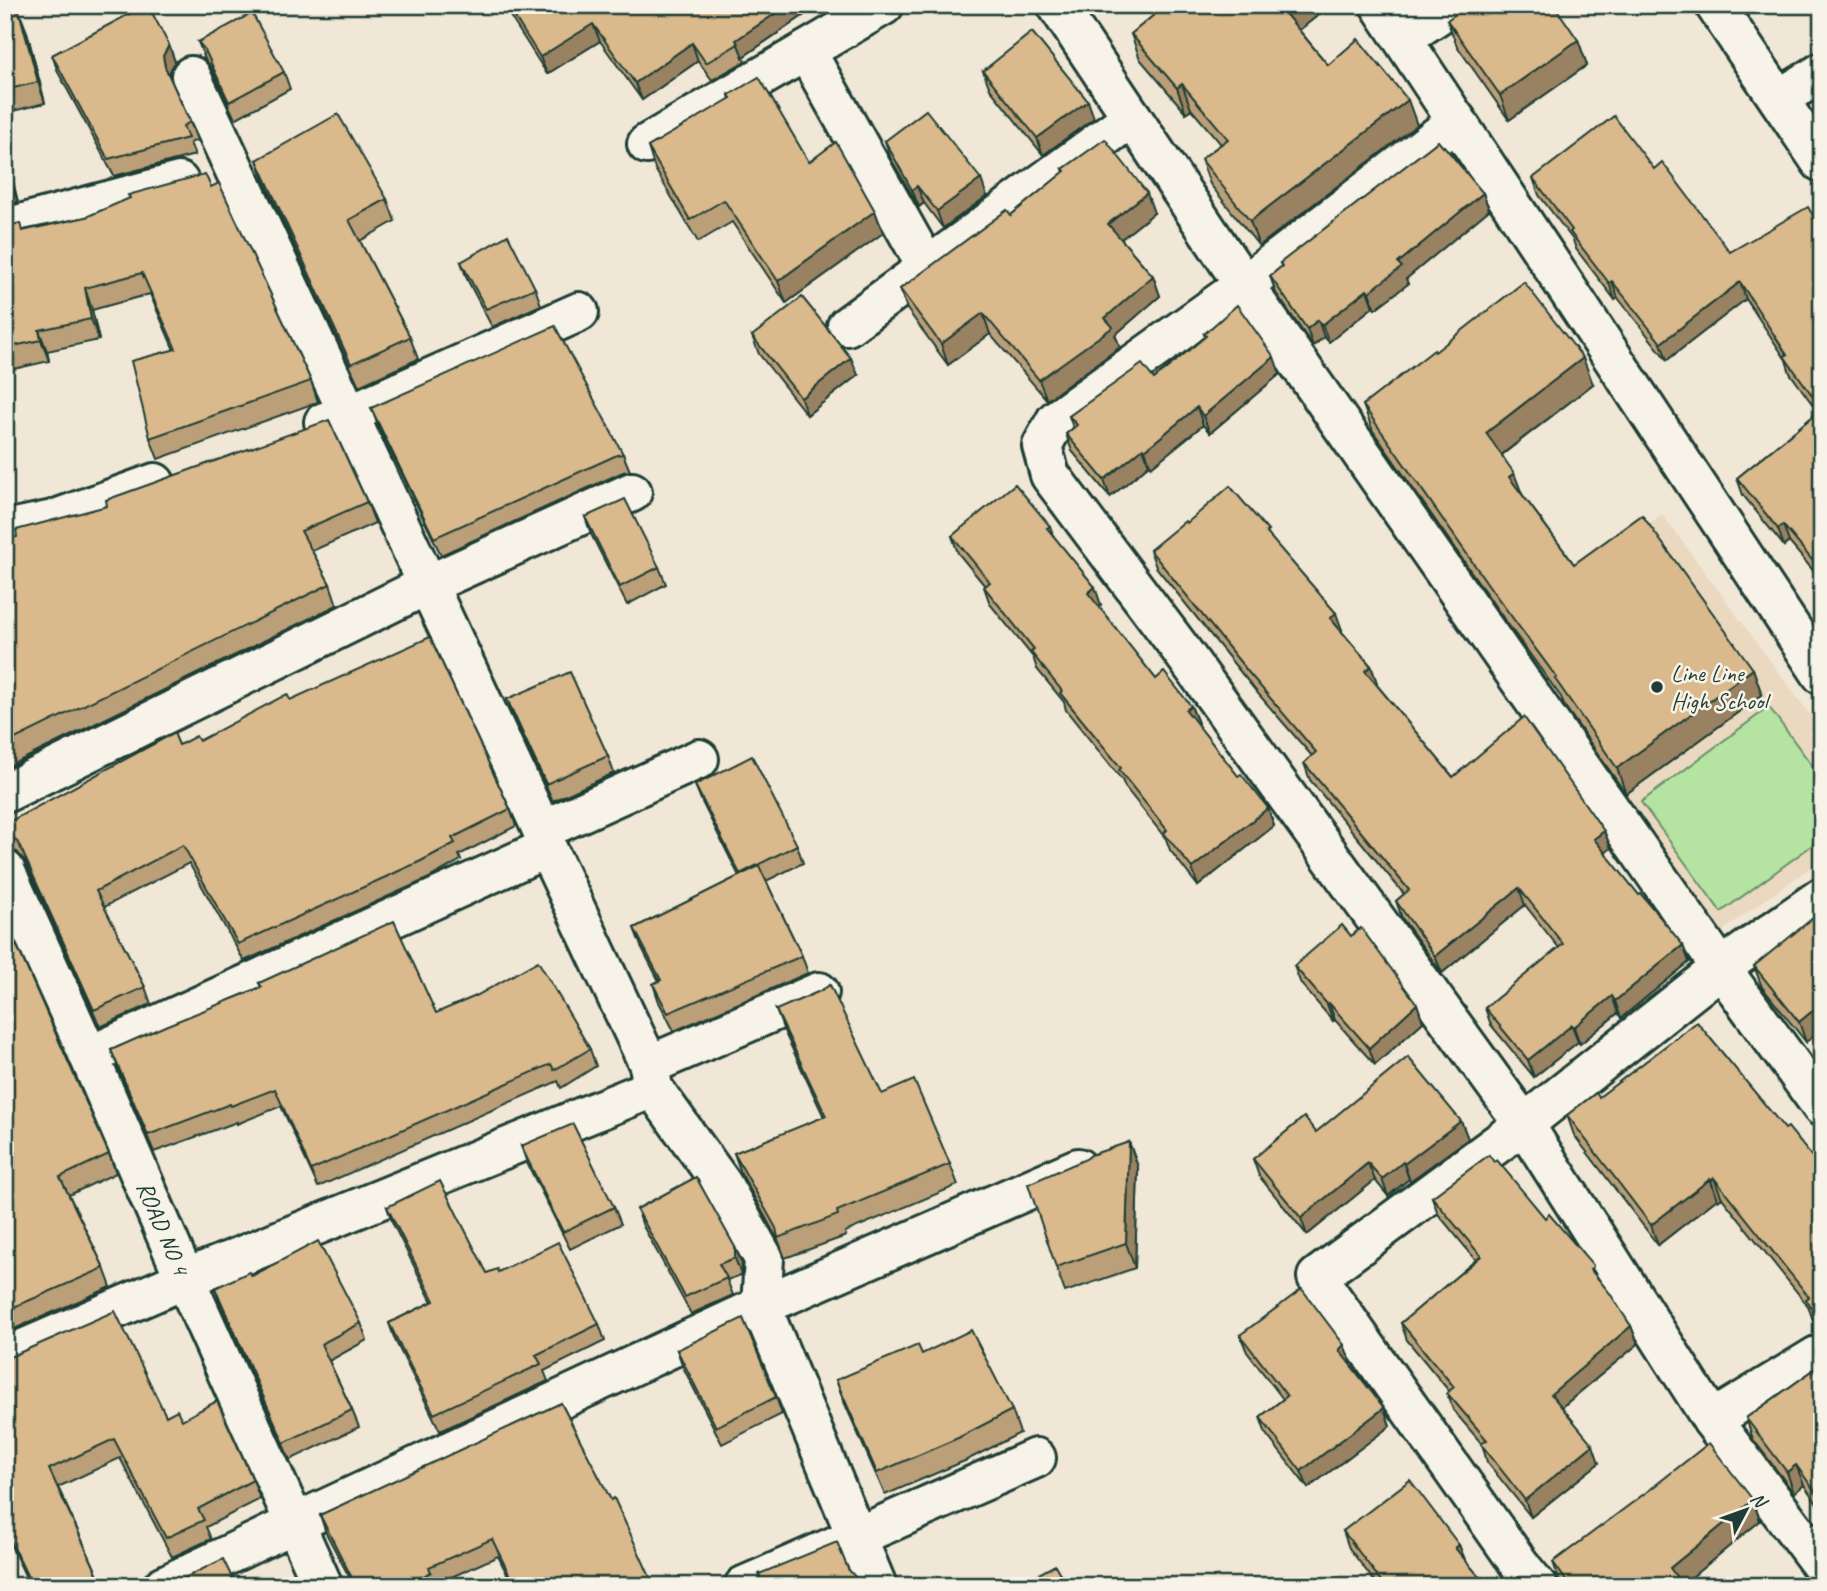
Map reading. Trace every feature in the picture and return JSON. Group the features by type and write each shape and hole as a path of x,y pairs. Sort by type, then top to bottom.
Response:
{"street":[{"path":"647,144 884,5"},
{"path":"1058,5 1244,285 1721,968 1822,1107"},
{"path":"1380,5 1822,675"},
{"path":"1403,38 1453,5"},
{"path":"1715,5 1821,162"},
{"path":"806,51 927,267"},
{"path":"1779,99 1822,72"},
{"path":"191,76 428,585 651,1077 722,1184 764,1259 761,1306 877,1586"},
{"path":"847,327 1132,117"},
{"path":"1457,121 1244,285 1056,420 1042,446 1050,475 1524,1124 1712,1420 1822,1566"},
{"path":"5,228 234,167"},
{"path":"297,432 349,414 579,312"},
{"path":"5,530 53,520 182,474"},
{"path":"5,793 428,585 632,492"},
{"path":"89,1056 544,839 699,759"},
{"name":"ROAD NO 4","path":"5,870 323,1586"},
{"path":"1519,1580 1317,1277 1524,1124 1721,968 1822,897"},
{"path":"5,1357 651,1077 819,992"},
{"path":"163,1586 761,1306 1086,1164"},
{"path":"1712,1420 1817,1356"},
{"path":"744,1586 1036,1458"}],"shaded area":[{"name":"Line Line High School","path":"1662,514 1822,731 1822,859 1714,937 1492,642"}],"green space":[{"path":"1769,707 1822,779 1822,838 1721,912 1641,802"}],"building":[{"path":"146,5 169,45 163,56 165,67 190,122 183,126 188,138 108,159 52,55"},
{"path":"507,5 788,5 736,40 738,44 706,63 692,43 635,83 593,24 540,57"},
{"path":"1166,5 1290,5 1283,11 1328,65 1358,39 1408,100 1250,221 1201,159 1228,139 1182,84 1177,88 1131,34"},
{"path":"1469,5 1554,5 1578,40 1500,95 1447,20"},
{"path":"19,11 38,82 5,90 5,14"},
{"path":"252,13 284,72 229,102 205,50 198,42"},
{"path":"1032,32 1088,101 1037,138 983,71"},
{"path":"759,77 809,162 836,142 875,211 778,281 724,200 690,220 648,147 731,98 729,95"},
{"path":"926,110 981,179 937,211 917,186 912,190 885,141"},
{"path":"338,114 387,199 349,220 410,337 351,364 257,160"},
{"path":"1614,116 1654,169 1662,162 1730,252 1808,207 1822,231 1822,409 1784,356 1787,355 1740,282 1661,343 1612,281 1609,283 1570,232 1572,230 1533,178"},
{"path":"1105,139 1147,193 1108,224 1153,276 1105,318 1113,327 1039,380 983,313 941,344 900,289 1007,210 1011,215 1065,171 1063,169"},
{"path":"1438,141 1483,193 1398,263 1402,267 1322,325 1318,320 1307,329 1270,276 1282,266 1280,263"},
{"path":"5,161 10,181 5,182"},
{"path":"205,174 211,187 219,183 311,381 150,438 131,361 176,349 142,273 85,288 91,319 39,330 41,340 5,348 5,227 20,223 22,231 86,217 130,198 128,195"},
{"path":"508,235 535,288 486,309 461,262"},
{"path":"1524,282 1583,358 1486,433 1514,473 1509,477 1574,564 1642,515 1753,669 1617,768 1555,679 1557,678 1363,405"},
{"path":"802,297 851,358 801,398 752,336"},
{"path":"1237,305 1274,357 1203,416 1197,407 1104,480 1066,434 1077,425 1069,416 1142,364 1154,379 1206,336 1204,334"},
{"path":"555,326 623,454 434,538 371,408"},
{"path":"1822,409 1822,572 1783,525 1778,529 1737,478"},
{"path":"329,420 367,502 301,531 330,584 5,744 5,539 17,537 16,530 107,506 106,500"},
{"path":"1015,484 1095,587 1088,593 1156,679 1164,672 1191,706 1186,710 1238,776 1241,774 1268,808 1192,868 1164,833 1167,830 1119,770 1121,768 1060,693 1062,691 1031,652 1034,649 984,587 990,582 952,536"},
{"path":"1230,486 1336,613 1330,618 1371,666 1365,671 1453,777 1524,717 1604,831 1594,839 1683,945 1615,1001 1612,996 1528,1060 1485,1008 1563,944 1519,888 1435,956 1396,901 1409,890 1304,763 1316,752 1150,550"},
{"path":"625,499 659,567 620,587 585,517"},
{"path":"430,637 510,809 452,838 455,843 421,861 238,944 183,845 96,891 145,987 94,1010 19,844 11,835 5,833 5,824 174,733 179,745 196,736 199,741 287,694 290,700"},
{"path":"570,672 608,756 546,784 507,699"},
{"path":"752,756 797,845 740,874 695,785"},
{"path":"759,866 802,956 668,1013 653,984 661,980 634,928"},
{"path":"1819,913 1822,916 1822,1003 1799,1022 1754,966"},
{"path":"394,921 436,1013 476,996 538,961 590,1049 554,1070 551,1064 311,1170 275,1089 148,1135 111,1050 262,987 259,983"},
{"path":"1342,925 1351,936 1361,928 1417,1004 1369,1048 1294,966"},
{"path":"17,946 109,1154 60,1177 104,1268 5,1311 5,950"},
{"path":"830,985 882,1094 914,1080 950,1164 837,1211 838,1215 778,1238 776,1228 734,1153 826,1116 776,1010"},
{"path":"1697,1022 1785,1129 1788,1127 1822,1169 1822,1319 1806,1299 1809,1297 1714,1178 1651,1225 1567,1115 1596,1093 1599,1097"},
{"path":"1408,1057 1461,1121 1382,1179 1368,1163 1301,1218 1253,1159 1304,1117 1316,1132"},
{"path":"573,1124 614,1207 563,1232 521,1146"},
{"path":"1129,1142 1126,1243 1056,1267 1028,1184 1091,1155"},
{"path":"1489,1155 1494,1162 1497,1160 1545,1218 1549,1214 1593,1265 1590,1269 1631,1326 1551,1394 1593,1445 1525,1500 1481,1444 1487,1440 1447,1393 1454,1387 1401,1323 1481,1256 1432,1197"},
{"path":"696,1177 735,1247 735,1258 719,1264 727,1278 685,1297 637,1209"},
{"path":"440,1181 487,1273 497,1269 498,1272 558,1242 599,1324 536,1355 541,1364 434,1414 389,1323 434,1301 387,1207"},
{"path":"318,1241 361,1323 321,1344 352,1410 284,1443 215,1288 249,1272 252,1276"},
{"path":"1302,1289 1344,1345 1339,1350 1384,1408 1301,1471 1260,1417 1287,1396 1240,1335"},
{"path":"115,1311 166,1416 177,1410 182,1420 217,1401 253,1480 198,1509 204,1520 166,1538 114,1439 49,1469 103,1586 32,1586 5,1529 5,1359"},
{"path":"743,1318 776,1397 716,1427 677,1350"},
{"path":"971,1330 1012,1410 958,1438 877,1473 836,1380 918,1345 922,1354"},
{"path":"1822,1364 1822,1501 1796,1465 1787,1472 1746,1418"},
{"path":"561,1403 611,1500 614,1498 651,1579 636,1586 515,1586 492,1539 429,1567 431,1572 405,1586 356,1586 320,1515"},
{"path":"1709,1443 1753,1500 1670,1568 1683,1586 1570,1586 1553,1562"},
{"path":"1410,1480 1459,1545 1455,1548 1487,1586 1413,1586 1410,1583 1406,1586 1385,1586 1343,1531"},
{"path":"837,1542 848,1569 860,1586 764,1586 759,1574"},
{"path":"223,1559 236,1586 168,1586"},
{"path":"1055,1565 1067,1586 1017,1586"}],"place":[{"name":"Line Line High School","path":"1657,687"}]}
